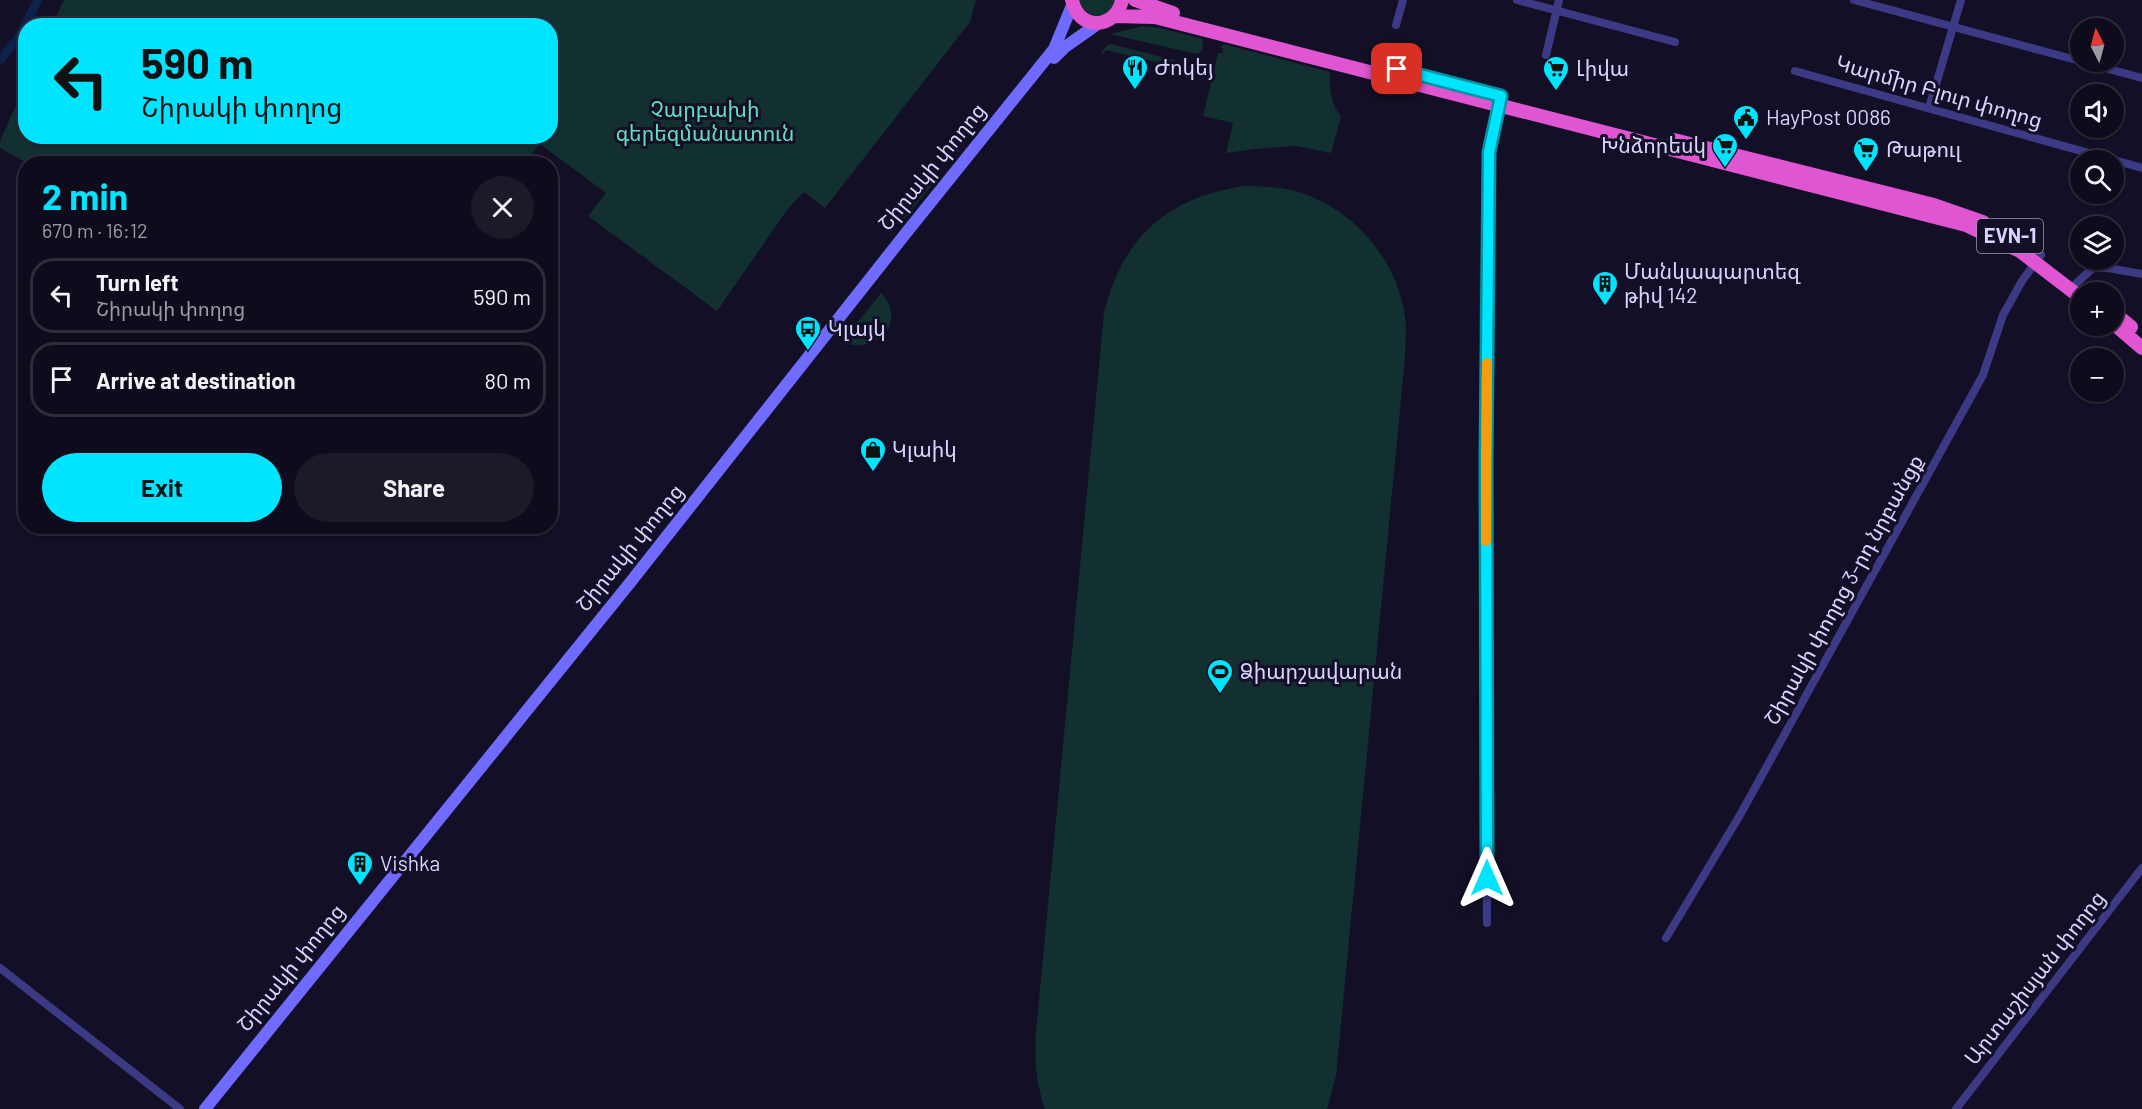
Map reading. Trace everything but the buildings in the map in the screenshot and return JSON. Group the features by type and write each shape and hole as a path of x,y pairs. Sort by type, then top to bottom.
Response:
{"highway":[{"path":"1114,16 1122,0"},
{"name":"Շիրակի փողոց","path":"1135,0 1157,9 1958,222 2038,258 2070,285"},
{"name":"Շիրակի փողոց","path":"1073,2 1084,20 1100,23 1114,16 1155,17 1500,100"},
{"path":"2124,321 2142,336"},
{"path":"2124,333 2142,348"}],"main road":[{"name":"Շիրակի փողոց","path":"205,1109 629,584 1054,50 1073,2"},
{"name":"Շիրակի փողոց","path":"210,1109 408,865 982,146 1059,53 1100,23"}],"street":[{"path":"1396,25 1403,0"},
{"path":"1516,0 1675,42"},
{"path":"1546,55 1559,0"},
{"path":"1854,0 2070,58"},
{"path":"1929,108 1961,0"},
{"name":"Կարմիր Բլուր փողոց","path":"1795,71 2142,168"},
{"path":"2120,72 2142,78"},
{"path":"1487,923 1486,460 1489,152 1500,100"},
{"name":"Շիրակի փողոց 3-րդ նրբանցք","path":"1666,938 1740,815 1983,375 2003,315 2038,258"},
{"path":"2082,282 2093,268 2108,268 2142,274"},
{"name":"Արտաշիսյան փողոց","path":"1956,1109 2142,868"},
{"path":"0,968 180,1109"}],"green space":[{"name":"Չարբախի գերեզմանատուն","path":"64,0 976,0 970,22 825,208 804,192 787,210 717,311 588,216 606,193 540,144 558,144 558,18 55,18"},
{"path":"1079,0 1116,0 1109,12 1098,16 1087,12"},
{"path":"1144,26 1203,39 1202,50 1198,54 1192,53 1110,34"},
{"path":"1111,44 1198,66 1196,72 1106,50 1102,55 1106,46"},
{"path":"1224,44 1330,72 1331,96 1341,117 1331,153 1297,146 1226,153 1233,123 1203,116 1218,53 1223,53 1223,48 1220,48"},
{"name":"Չարբախի գերեզմանատուն","path":"18,101 18,144 540,144 530,156 18,156 18,158 0,148 0,141"},
{"path":"937,179 902,222 897,201 901,196 909,202 919,188 913,183 916,180"},
{"name":"Ձիարշավարան","path":"1244,186 1295,191 1337,210 1355,225 1385,260 1395,280 1406,325 1405,358 1336,1076 1327,1109 1045,1109 1036,1071 1036,1031 1104,313 1112,286 1123,263 1152,225 1170,211 1192,200"},
{"path":"881,293 889,304 891,315 890,325 884,334 866,344 854,345 842,342"}],"waterway":[{"path":"29,18 38,0"},
{"path":"0,60 18,38"}],"slow traffic":[{"path":"1486,541 1487,363"}],"place":[{"name":"Ժոկեյ","path":"1135,91"},
{"name":"Լիվա","path":"1556,92"},
{"name":"HayPost 0086","path":"1746,141"},
{"name":"Խնձորեսկ","path":"1725,169"},
{"name":"Թաթուլ","path":"1866,173"},
{"name":"Մանկապարտեզ թիվ 142","path":"1605,307"},
{"name":"Կլայկ","path":"808,352"},
{"name":"Կլաիկ","path":"873,473"},
{"name":"Ձիարշավարան","path":"1220,695"},
{"name":"Vishka","path":"360,887"}],"route":[{"path":"1397,69 1501,96 1489,152 1486,460 1487,878"}]}
